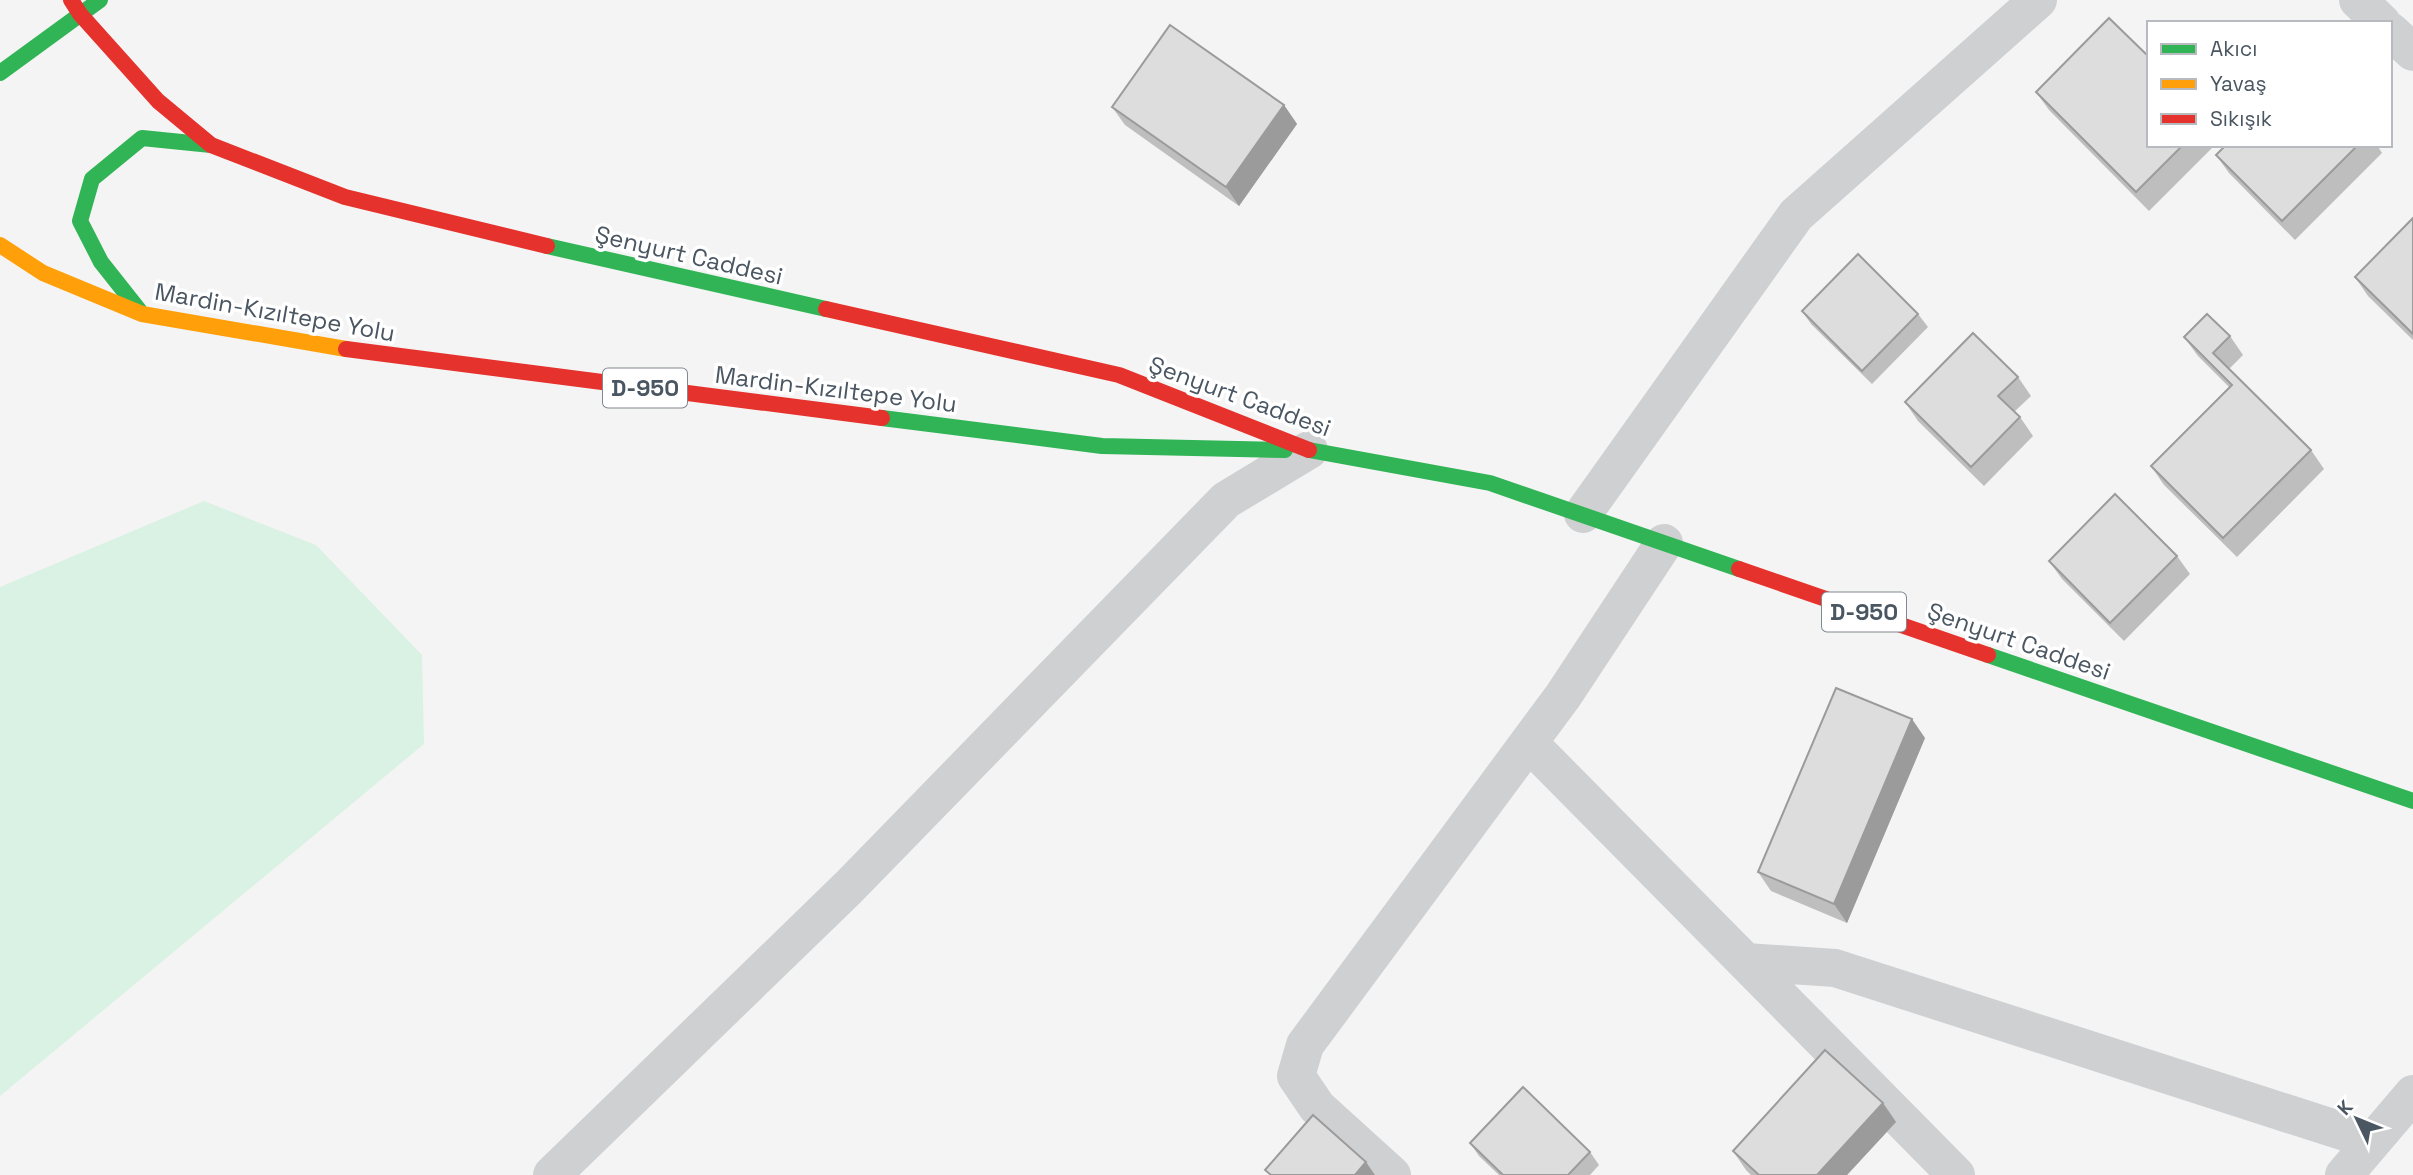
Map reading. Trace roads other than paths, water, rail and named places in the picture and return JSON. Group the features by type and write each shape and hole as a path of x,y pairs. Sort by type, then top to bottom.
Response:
{"main road":[{"name":"D-950","path":"71,0 80,15"},
{"path":"0,73 100,0"},
{"name":"Şenyurt Caddesi","path":"80,15 158,102 211,145 345,197 492,234 1119,375 1309,450 1490,483 2413,801"},
{"path":"142,314 101,262 80,221 92,179 142,138 211,145"},
{"name":"Mardin-Kızıltepe Yolu","path":"0,245 43,273 142,314 344,349 1102,446 1309,450"}],"street":[{"path":"1583,514 1796,215 2038,0"},
{"path":"2358,0 2380,21"},
{"path":"2392,33 2413,52"},
{"path":"552,1175 849,887 1226,500 1309,450"},
{"path":"1392,1175 1317,1107 1296,1076 1305,1045 1563,696 1664,543"},
{"path":"1529,743 1956,1175"},
{"path":"1746,962 1835,968 2373,1141"},
{"path":"2344,1175 2413,1094"}]}
